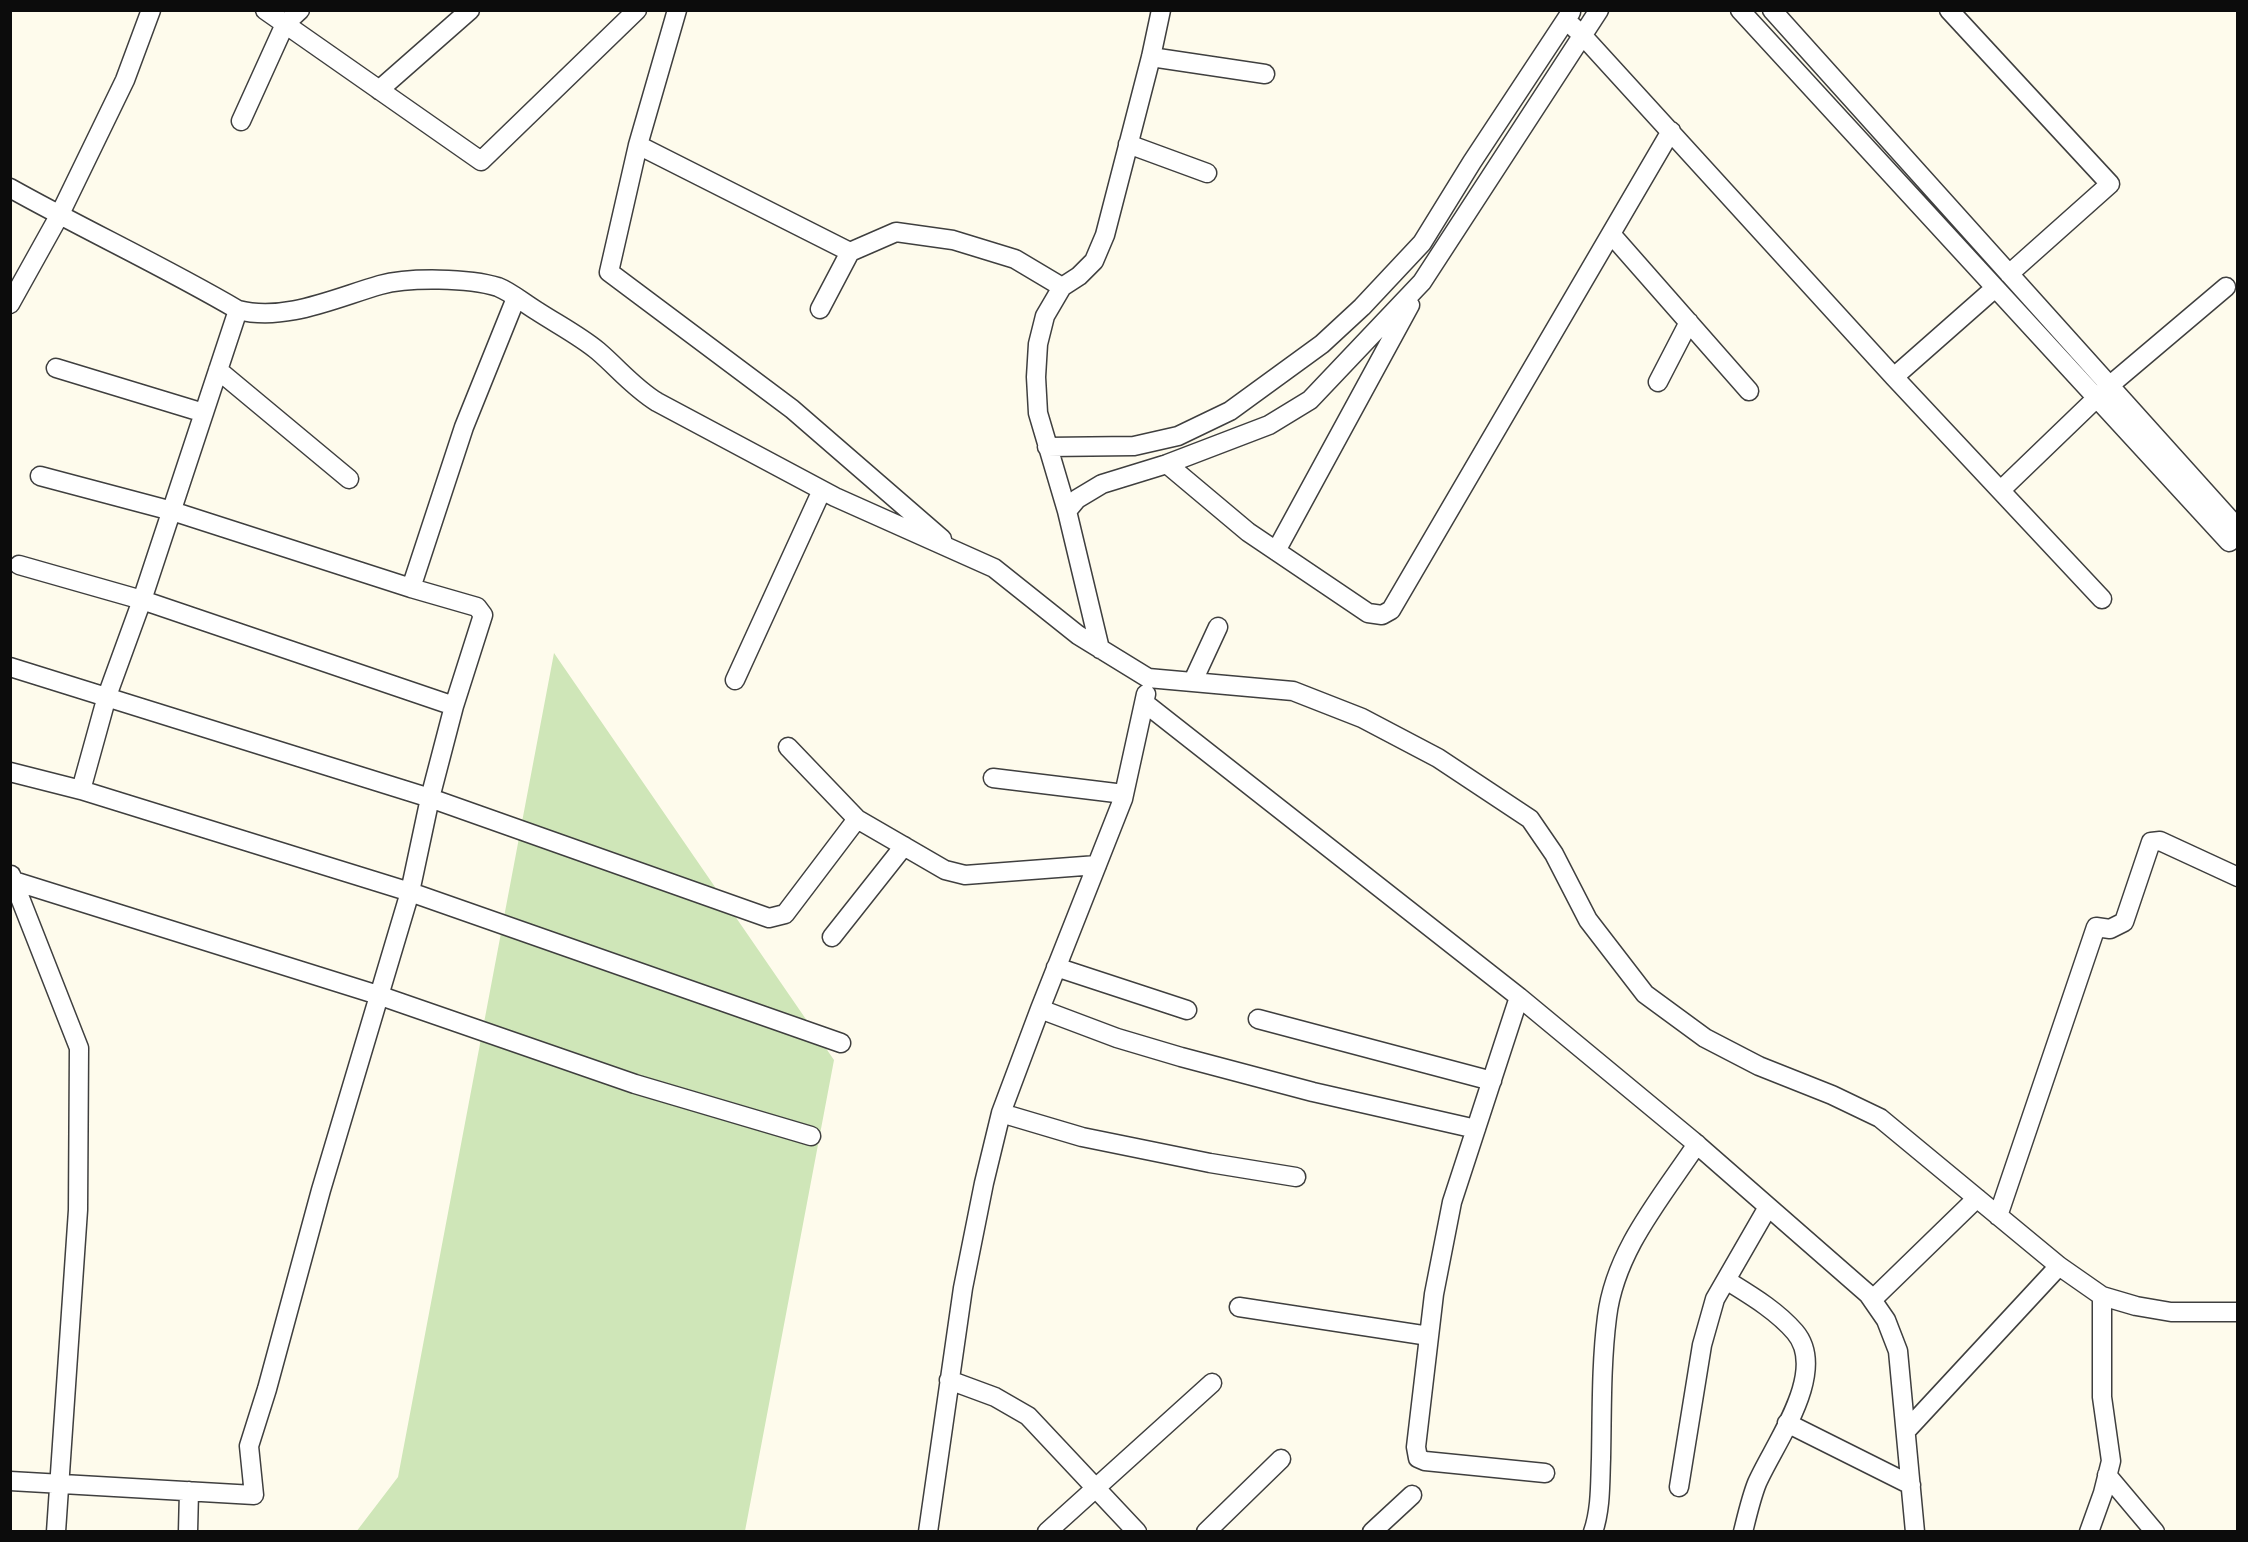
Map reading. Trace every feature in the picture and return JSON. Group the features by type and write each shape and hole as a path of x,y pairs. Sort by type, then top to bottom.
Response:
{"street":[{"path":"10,304 60,216 125,80 151,10"},
{"path":"265,10 481,161 637,10"},
{"path":"241,121 285,24 300,10"},
{"path":"379,90 470,10"},
{"path":"677,10 638,145 609,272 792,409 958,552"},
{"path":"1100,649 1066,510 1038,413 1036,376 1038,344 1045,316 1062,287 1079,276 1094,261 1105,235 1161,10"},
{"path":"1276,551 1422,282 1599,10"},
{"path":"1740,10 1995,288 2103,392 2235,525 2237,536 2229,542 2103,392 2009,274 1772,10"},
{"path":"1954,12 2110,184 2009,274"},
{"path":"1047,447 1134,446 1178,436 1230,411 1322,344 1362,307 1422,243 1472,162 1569,15 1583,36 1894,377 2102,599"},
{"path":"1151,57 1265,74"},
{"path":"1167,464 1248,532 1368,613 1383,615 1391,610 1671,131"},
{"path":"1128,144 1207,173"},
{"path":"638,145 850,252"},
{"path":"10,188 60,216 145,258 238,310 255,314 272,314 382,284 427,280 469,282 500,288 597,350 636,388 657,402 822,490 994,568 1078,635 1148,678 1293,691 1362,717 1447,764 1530,819 1554,854 1588,920 1645,994 1705,1038 1759,1066 1832,1095 1880,1118 2059,1266 2102,1296 2136,1306 2171,1312 2238,1312"},
{"path":"820,309 850,252 896,232 953,240 1015,259 1062,287"},
{"path":"1611,234 1749,391"},
{"path":"1066,510 1077,499 1102,484 1167,464 1269,425 1310,400 1422,282"},
{"path":"2001,490 2103,392 2226,287"},
{"path":"1894,377 1995,288"},
{"path":"411,588 464,427 516,298"},
{"path":"81,790 107,696 142,600 238,310"},
{"path":"1658,382 1689,322"},
{"path":"56,368 204,413"},
{"path":"218,370 349,479"},
{"path":"10,1481 254,1495 249,1446 410,891 430,798 454,706 483,615 477,607 171,511 40,476"},
{"path":"735,680 822,490"},
{"path":"19,565 142,600 454,706"},
{"path":"1193,681 1218,627"},
{"path":"10,667 430,798 769,918 785,914 857,819"},
{"path":"928,1532 963,1288 1001,1113 1124,794 1146,704 1148,678"},
{"path":"1146,704 1519,997 1697,1144 1872,1300 1886,1320 1898,1351 1915,1532"},
{"path":"788,747 857,819 945,870 965,875 1097,865"},
{"path":"10,772 81,790 410,891 841,1043"},
{"path":"993,778 1124,794"},
{"path":"1998,1216 2096,927 2110,929 2124,922 2151,842 2160,841 2238,877"},
{"path":"832,937 904,846"},
{"path":"12,877 378,995 635,1084 810,1136"},
{"path":"12,877 79,1048 78,1210 56,1532"},
{"path":"1056,967 1187,1010"},
{"path":"1519,997 1452,1202 1434,1294 1416,1447 1418,1458 1425,1461 1545,1473"},
{"path":"1040,1009 1117,1038 1181,1057 1313,1092 1476,1129"},
{"path":"1258,1019 1492,1081"},
{"path":"1001,1113 1082,1137 1210,1163 1296,1177"},
{"path":"1593,1532 1597,1521 1600,1491 1607,1315 1617,1274 1632,1238 1697,1144"},
{"path":"1872,1300 1977,1198"},
{"path":"1679,1487 1702,1346 1715,1299 1768,1207"},
{"path":"1906,1431 2059,1266"},
{"path":"1726,1280 1773,1311 1797,1334 1807,1360 1806,1377 1799,1398 1756,1485 1743,1532"},
{"path":"2089,1532 2103,1493 2111,1461 2102,1397 2102,1296"},
{"path":"1239,1307 1429,1336"},
{"path":"949,1380 995,1397 1028,1416 1137,1532"},
{"path":"1047,1532 1212,1383"},
{"path":"1787,1423 1911,1485"},
{"path":"1206,1532 1281,1459"},
{"path":"2107,1475 2155,1532"},
{"path":"188,1532 189,1491"},
{"path":"1372,1532 1412,1495"}],"green space":[{"path":"554,653 834,1060 745,1531 356,1532 398,1477"}]}
